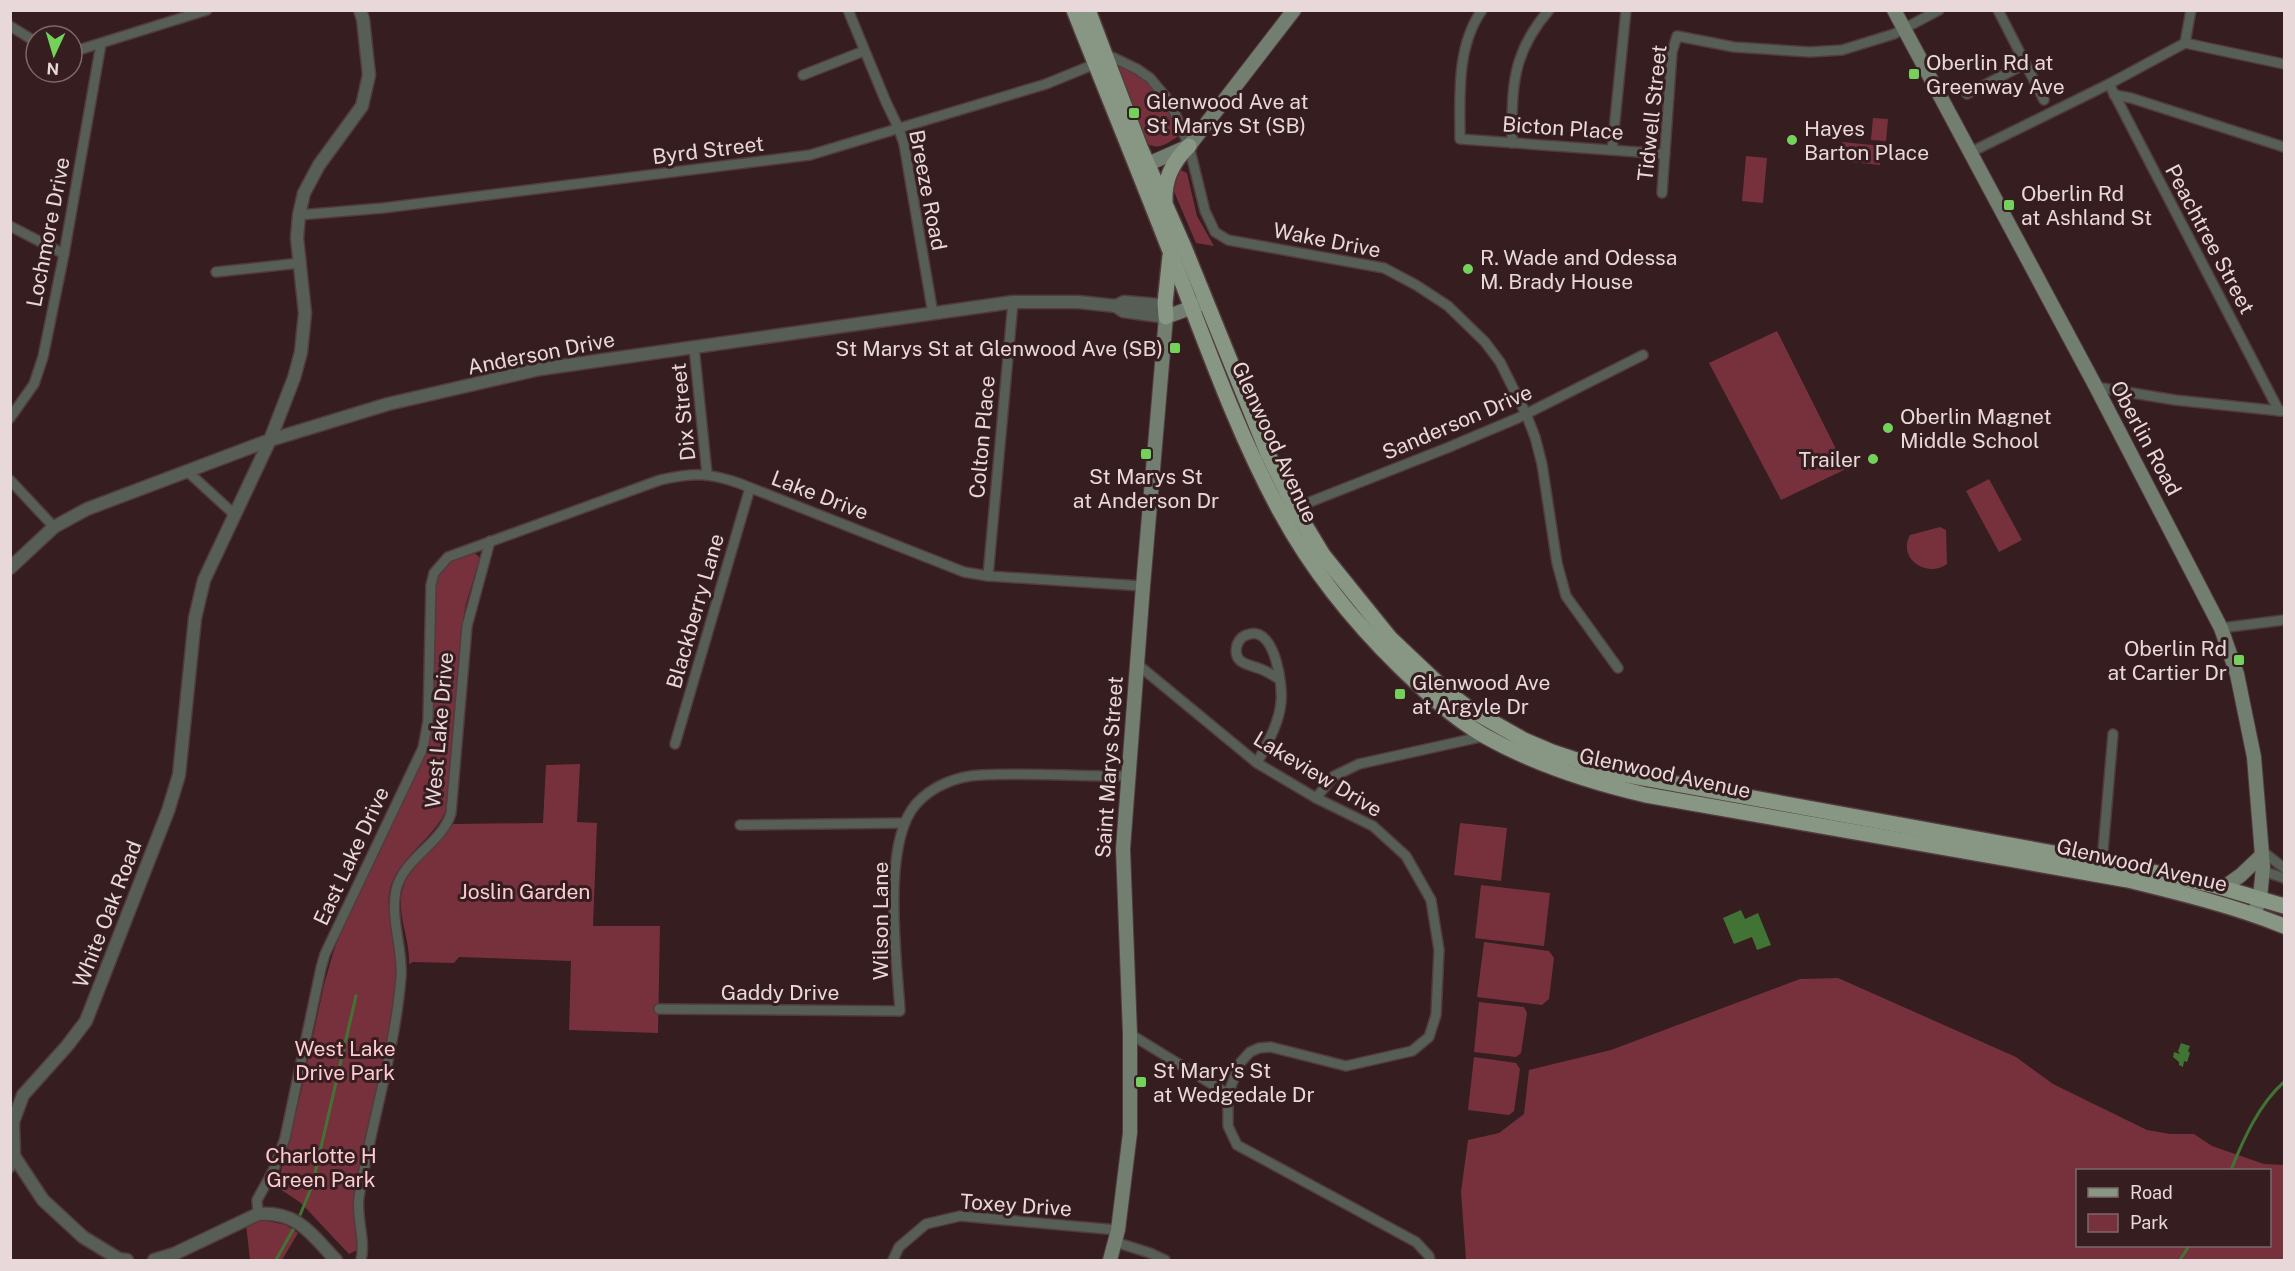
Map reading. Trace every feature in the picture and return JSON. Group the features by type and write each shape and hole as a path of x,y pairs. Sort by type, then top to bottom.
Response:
{"main road":[{"name":"Glenwood Avenue","path":"1074,10 1101,61 1143,166 1171,253 1196,298 1268,454 1288,510 1322,576 1347,610 1432,698 1551,767 1604,785 1647,795 2128,880 2191,895 2254,914 2284,926"},
{"name":"Glenwood Avenue","path":"1088,10 1101,61"},
{"path":"1165,204 1168,176 1178,156 1189,146 1294,10"},
{"name":"Oberlin Road","path":"1894,10 2096,387 2221,628 2237,674 2254,757 2263,871 2260,898 2254,914"},
{"path":"1143,166 1189,146"},
{"name":"Glenwood Avenue","path":"1143,166 1165,204 1196,298"},
{"path":"1171,253 1166,310 1196,298"},
{"name":"Saint Marys Street","path":"1110,1260 1117,1236 1130,1134 1130,1034 1123,849 1166,310"},
{"name":"Glenwood Avenue","path":"1490,731 1616,773 2102,862 2223,888 2284,906"},
{"path":"2223,888 2241,875 2262,853"}],"street":[{"path":"84,48 207,10"},
{"name":"White Oak Road","path":"127,1260 119,1259 83,1237 43,1200 12,1162 13,1122 23,1095 86,1021 168,812 179,775 195,618 204,580 270,440 294,378 301,352 305,313 297,238 304,193 319,165 362,106 369,75 360,10"},
{"name":"Breeze Road","path":"848,10 904,144 933,314"},
{"name":"Bicton Place","path":"1482,10 1467,39 1462,63 1460,139 1665,154"},
{"path":"1512,143 1514,87 1519,56 1532,30 1549,10"},
{"path":"1612,150 1626,10"},
{"path":"1904,29 1939,10"},
{"path":"1998,10 2044,100"},
{"path":"2185,43 2191,10"},
{"path":"10,26 24,35"},
{"name":"Tidwell Street","path":"1662,193 1672,52 1677,36 1734,47 1810,52 1857,46 1904,29"},
{"path":"1971,152 2109,84 2185,43 2284,64"},
{"name":"Lochmore Drive","path":"10,418 34,384 40,369 64,254 100,44"},
{"path":"803,75 864,51"},
{"name":"Wake Drive","path":"1101,61 1114,58 1137,69 1159,87 1177,114 1189,146 1205,211 1215,232 1228,240 1384,268 1448,306 1485,342 1500,362 1526,414 1542,464 1557,564 1566,596 1618,668"},
{"name":"Byrd Street","path":"299,215 383,208 810,155 1046,84 1101,61"},
{"path":"1967,94 2025,64"},
{"name":"Peachtree Street","path":"2109,84 2282,411"},
{"path":"2114,95 2131,98 2284,147"},
{"path":"10,226 64,254"},
{"path":"216,272 300,263"},
{"name":"Anderson Drive","path":"10,568 54,527 87,509 270,440 388,404 540,369 1013,302 1078,302 1116,306 1124,302 1159,305 1166,310"},
{"name":"Colton Place","path":"988,576 1013,302"},
{"name":"Dix Street","path":"694,347 707,474"},
{"name":"Sanderson Drive","path":"1288,510 1447,448 1526,414 1643,355"},
{"path":"2096,387 2175,400 2282,411"},
{"path":"188,472 235,515"},
{"name":"Lake Drive","path":"490,541 660,480 688,474 707,474 750,488 964,572 988,576 1143,586"},
{"path":"10,480 54,527"},
{"name":"Blackberry Lane","path":"675,744 750,488"},
{"name":"East Lake Drive","path":"258,1214 257,1200 274,1169 285,1138 321,968 423,748 428,721 429,604 434,573 448,557 490,541"},
{"name":"West Lake Drive","path":"361,1260 358,1225 360,1196 380,1102 400,984 401,962 394,910 396,889 405,870 449,820 467,626 490,541"},
{"path":"2221,628 2284,620"},
{"path":"1257,763 1273,731 1281,703 1279,679 1274,654 1268,641 1262,635 1246,634 1238,641 1236,653 1239,660 1246,666 1262,669 1279,679"},
{"name":"Lakeview Drive","path":"1137,664 1257,763 1316,798 1373,826 1406,856 1431,900 1439,950 1436,1015 1429,1037 1412,1051 1346,1066 1271,1047 1258,1048 1250,1052 1240,1063 1228,1094 1228,1126 1237,1145 1416,1242 1430,1260"},
{"path":"1316,798 1334,777 1359,764 1490,731"},
{"path":"2102,862 2112,734"},
{"name":"Wilson Lane","path":"900,1011 895,879 898,848 904,823 915,805 931,790 953,780 979,775 1128,776"},
{"path":"740,825 904,823"},
{"path":"2262,853 2284,868"},
{"path":"2263,871 2284,878"},
{"name":"Gaddy Drive","path":"659,1009 900,1011"},
{"path":"1130,1034 1228,1094"},
{"path":"154,1260 175,1257 258,1214 271,1213 294,1219 304,1226 336,1260"},
{"name":"Toxey Drive","path":"893,1260 899,1247 926,1224 960,1216 1117,1236 1164,1260"}],"green space":[{"path":"1123,64 1157,93 1168,110 1179,133 1178,136 1166,144 1157,146 1144,141 1116,66"},
{"path":"1873,118 1888,119 1886,141 1871,140"},
{"path":"1842,142 1882,146 1880,165 1840,161"},
{"path":"1746,156 1767,158 1763,203 1742,201"},
{"path":"1178,169 1187,173 1197,216 1214,246 1196,243 1172,187"},
{"path":"1777,331 1846,469 1781,500 1709,363"},
{"path":"1989,479 2022,540 1999,552 1966,491"},
{"path":"1940,527 1946,530 1947,564 1931,569 1916,564 1907,551 1910,535"},
{"name":"West Lake Drive Park","path":"474,552 480,558 461,630 448,805 436,827 396,873 389,894 397,957 395,991 388,1038 356,1180 354,1209 357,1250 349,1254 301,1203 277,1187 333,953 351,906 430,741 434,708 436,580 446,564 455,558"},
{"name":"Joslin Garden","path":"580,764 577,822 597,823 593,926 660,926 658,1033 569,1030 571,961 459,957 454,963 413,962 409,964 401,908 402,895 405,883 418,862 453,824 543,823 546,765"},
{"path":"1460,823 1507,828 1501,881 1454,875"},
{"path":"1481,885 1550,893 1544,946 1475,938"},
{"path":"1484,942 1549,951 1554,958 1549,999 1542,1005 1477,997"},
{"path":"1838,978 2016,1057 2053,1084 2147,1130 2170,1134 2194,1134 2212,1146 2264,1164 2284,1165 2284,1260 1466,1260 1461,1192 1468,1140 1499,1133 1524,1114 1529,1070 1611,1050 1800,979"},
{"path":"1479,1002 1524,1007 1527,1013 1521,1053 1516,1057 1474,1052"},
{"path":"1474,1057 1516,1063 1520,1069 1514,1111 1509,1115 1468,1110"},
{"path":"263,1220 286,1225 298,1233 282,1260 250,1260 246,1224"}],"shaded area":[{"path":"1741,910 1745,919 1758,913 1771,945 1757,950 1752,937 1734,944 1723,918"},
{"path":"2181,1043 2190,1046 2187,1062 2184,1061 2183,1067 2173,1057 2174,1052 2180,1054 2178,1051"}],"waterway":[{"path":"298,1220 312,1186 356,996"},
{"path":"2231,1169 2259,1112 2284,1082"},
{"path":"276,1260 295,1226"},
{"path":"2180,1260 2188,1247"}],"place":[{"name":"Oberlin Rd at Greenway Ave","path":"1914,74"},
{"name":"Glenwood Ave at St Marys St (SB)","path":"1134,113"},
{"name":"Hayes Barton Place","path":"1792,140"},
{"name":"Oberlin Rd at Ashland St","path":"2009,205"},
{"name":"R. Wade and Odessa M. Brady House","path":"1468,269"},
{"name":"St Marys St at Glenwood Ave (SB)","path":"1175,348"},
{"name":"Oberlin Magnet Middle School","path":"1888,428"},
{"name":"St Marys St at Anderson Dr","path":"1146,454"},
{"name":"Trailer","path":"1873,459"},
{"name":"Oberlin Rd at Cartier Dr","path":"2239,660"},
{"name":"Glenwood Ave at Argyle Dr","path":"1400,694"},
{"name":"St Mary's St at Wedgedale Dr","path":"1141,1082"}],"park label":[{"name":"Charlotte H Green Park","path":"321,1167"}]}
